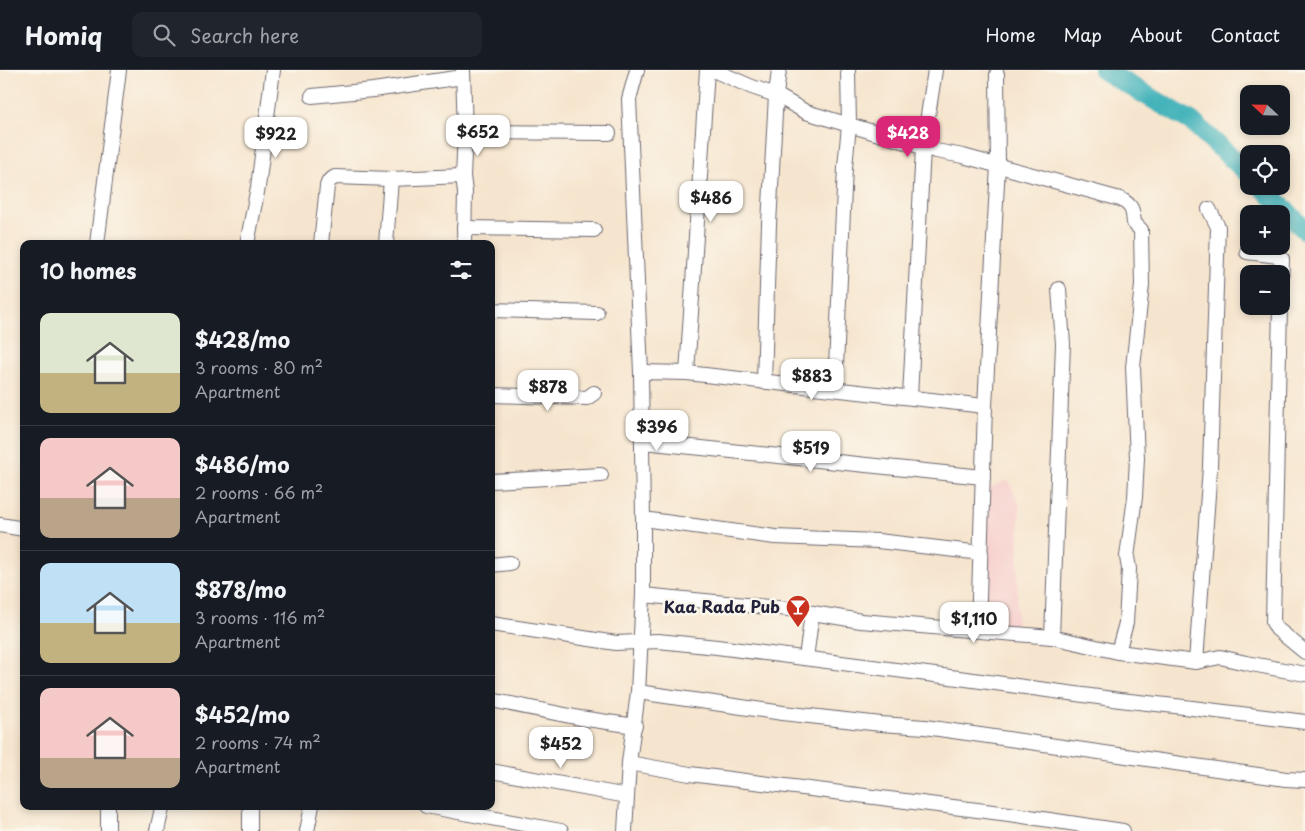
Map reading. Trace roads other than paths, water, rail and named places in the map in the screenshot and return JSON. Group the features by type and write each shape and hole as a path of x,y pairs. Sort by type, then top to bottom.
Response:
{"street":[{"path":"98,240 119,70"},
{"path":"248,240 258,187 273,70"},
{"path":"625,831 629,763 638,692 643,595 641,372 628,99 636,70"},
{"path":"687,373 707,70"},
{"path":"713,70 776,95 806,112 923,148 998,165 1120,199 1129,204 1133,212 1134,223 1141,230 1142,285 1133,367 1137,458 1136,497 1127,557 1126,623 1118,652"},
{"path":"764,382 769,224 779,70"},
{"path":"835,389 845,167 849,125 848,70"},
{"path":"910,397 923,148 935,70"},
{"path":"312,96 373,90 463,74 465,132 463,176 464,240"},
{"path":"978,630 985,406 998,165 997,74"},
{"path":"465,132 609,133"},
{"path":"321,240 327,186 329,181 335,177 391,179 463,176"},
{"path":"386,240 391,179"},
{"path":"1196,662 1210,467 1218,227 1209,209"},
{"path":"464,228 594,230"},
{"path":"1270,255 1278,256 1282,259 1282,265"},
{"path":"1052,637 1063,344 1059,289"},
{"path":"495,310 597,312"},
{"path":"1280,315 1273,622 1277,629 1305,652"},
{"path":"641,372 687,373 985,406"},
{"path":"495,395 587,398 594,393"},
{"path":"643,442 982,477"},
{"path":"495,481 601,475"},
{"path":"643,519 774,537 878,541 981,553"},
{"path":"0,525 20,528"},
{"path":"495,565 510,563"},
{"path":"643,595 789,609 905,626 1052,637 1118,652 1196,662 1220,657 1305,674"},
{"path":"806,658 812,613"},
{"path":"495,625 616,643 658,641 806,658 1120,700 1305,722"},
{"path":"638,692 783,713 925,727 1286,779 1305,780"},
{"path":"495,701 580,718 634,726"},
{"path":"629,763 690,774 990,811 1123,831"},
{"path":"495,772 626,796"},
{"path":"108,810 108,831"},
{"path":"157,831 162,810"},
{"path":"250,810 250,831"},
{"path":"307,831 311,810"},
{"path":"448,810 561,831"}],"waterway":[{"path":"1103,70 1191,121 1240,166"},
{"path":"1271,195 1305,230"}],"place":[{"name":"Kaa Rada Pub","path":"798,628"}]}
